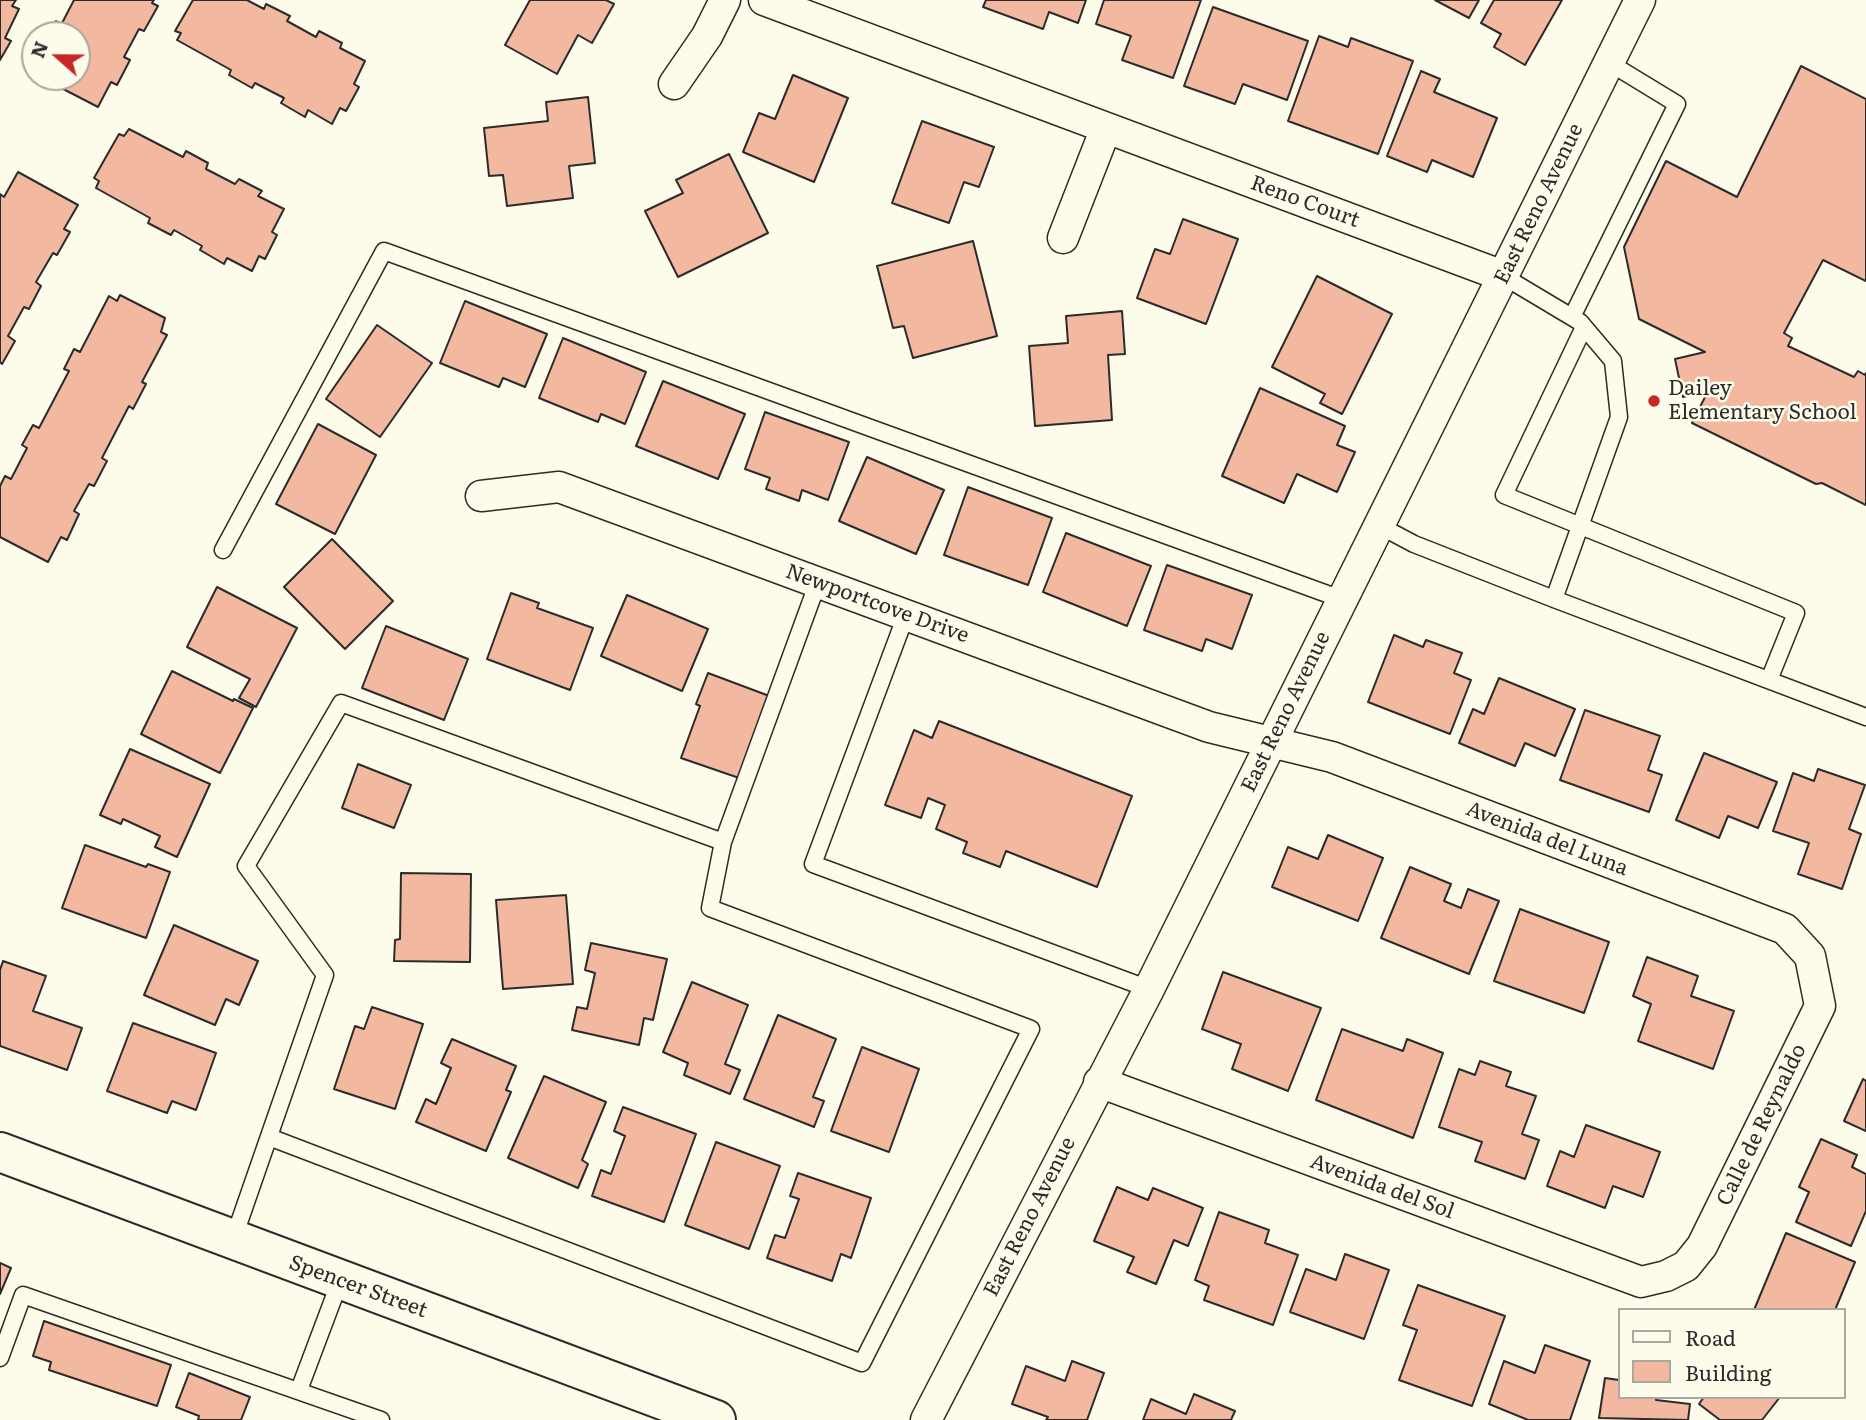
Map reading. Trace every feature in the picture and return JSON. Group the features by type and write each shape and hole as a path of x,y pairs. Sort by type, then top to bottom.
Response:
{"street":[{"path":"674,84 707,36 725,0"},
{"name":"Reno Court","path":"764,0 1503,276"},
{"name":"East Reno Avenue","path":"926,1420 1149,989 1640,0"},
{"path":"1063,238 1106,128"},
{"name":"Newportcove Drive","path":"481,496 559,487 1209,727 1272,742"},
{"name":"Avenida del Luna","path":"1272,742 1332,757 1785,929 1810,956"},
{"name":"Calle de Reynaldo","path":"1666,1276 1686,1266 1702,1246 1820,1006 1810,956"},
{"name":"Avenida del Sol","path":"1099,1082 1641,1282 1666,1276"},
{"name":"Spencer Street","path":"0,1152 696,1416"}],"lane":[{"path":"1608,62 1677,104 1578,322 1504,495 1796,614 1769,680"},
{"path":"222,550 384,251 1342,600"},
{"path":"1503,276 1578,322 1613,361 1619,417 1554,599"},
{"path":"1380,526 1414,544 1866,717"},
{"path":"269,1137 862,1363 1031,1030 710,908 723,842 818,582"},
{"path":"906,615 813,863 1149,989"},
{"path":"233,1240 325,975 246,866 341,703 723,842"},
{"path":"299,1390 340,1281"},
{"path":"0,1358 23,1295 381,1420"}],"building":[{"path":"0,0 16,0 12,6 19,9 5,38 11,41 0,60"},
{"path":"74,0 154,0 152,3 158,6 144,31 139,29 124,57 130,60 117,85 111,82 98,107 67,91 91,91 91,21 63,21"},
{"path":"193,0 247,0 264,9 266,4 290,16 287,21 316,37 319,31 342,43 340,48 365,61 354,84 359,87 346,111 340,108 332,124 308,110 305,117 281,103 284,98 255,83 252,88 229,75 231,70 177,40 181,33 175,31"},
{"path":"530,0 606,0 614,4 592,43 578,35 557,74 505,45"},
{"path":"986,0 1086,0 1078,23 1049,12 1043,29 983,7"},
{"path":"1104,0 1201,0 1173,78 1122,60 1131,36 1096,24"},
{"path":"1435,0 1479,0 1469,18"},
{"path":"1494,0 1562,0 1525,65 1494,47 1501,34 1481,23"},
{"path":"1213,7 1308,41 1287,100 1243,84 1235,104 1184,86"},
{"path":"1319,36 1348,47 1351,38 1413,61 1378,154 1288,121"},
{"path":"1801,66 1866,99 1866,281 1823,260 1784,333 1792,338 1788,346 1854,377 1858,371 1865,375 1866,373 1866,505 1822,483 1816,484 1692,423 1708,391 1683,397 1675,359 1705,352 1639,319 1624,247 1666,161 1737,197"},
{"path":"1421,71 1440,79 1434,92 1497,118 1473,177 1432,160 1427,172 1387,156"},
{"path":"793,75 848,98 814,182 743,152 759,113 775,119"},
{"path":"588,97 595,163 569,166 573,198 507,206 503,175 489,176 484,128 548,121 546,102"},
{"path":"922,121 994,147 979,187 964,182 949,223 892,203"},
{"path":"129,129 183,157 186,151 208,163 206,169 235,184 239,179 262,191 258,196 284,209 272,232 277,235 265,259 259,256 252,271 227,258 224,264 200,250 202,246 174,230 171,235 148,223 150,218 96,188 99,181 94,178 119,134 124,136"},
{"path":"729,154 768,233 678,277 645,211 683,193 676,180"},
{"path":"18,172 78,205 64,229 70,232 57,255 53,253 36,282 41,286 29,309 24,307 8,336 15,341 2,364 0,194 4,197"},
{"path":"1183,219 1238,239 1206,324 1137,298 1155,249 1170,254"},
{"path":"973,241 997,336 913,358 904,326 893,328 877,266"},
{"path":"1317,276 1392,314 1342,414 1320,403 1325,394 1272,367"},
{"path":"120,295 165,318 161,332 167,335 142,382 146,384 133,409 129,406 102,458 107,461 94,486 89,484 74,511 79,514 67,540 61,537 48,562 0,537 0,486 5,476 11,479 27,448 22,445 33,425 39,428 69,371 64,369 74,349 80,352 109,296 117,301"},
{"path":"465,301 547,334 525,387 503,378 499,387 440,363"},
{"path":"1122,311 1125,354 1108,355 1112,420 1035,426 1029,346 1068,343 1066,316"},
{"path":"377,325 432,363 380,437 326,399"},
{"path":"563,338 646,372 625,424 601,414 598,422 539,398"},
{"path":"663,381 745,414 718,479 636,446"},
{"path":"1260,388 1345,426 1337,445 1355,452 1337,492 1297,474 1284,503 1222,476"},
{"path":"765,412 849,442 828,500 802,490 799,501 766,489 770,478 745,469"},
{"path":"318,424 376,455 335,534 276,504"},
{"path":"867,457 944,490 916,554 839,521"},
{"path":"968,487 1052,518 1028,585 944,555"},
{"path":"1066,533 1151,566 1127,626 1043,592"},
{"path":"332,539 393,601 345,649 284,587"},
{"path":"1167,565 1252,595 1232,649 1206,639 1202,651 1144,630"},
{"path":"217,587 297,628 256,707 239,698 250,679 187,647"},
{"path":"511,593 539,603 537,608 593,628 570,690 487,659"},
{"path":"627,595 708,629 682,691 601,656"},
{"path":"386,626 468,659 444,720 362,688"},
{"path":"1394,635 1423,647 1426,640 1462,653 1454,673 1471,680 1450,734 1368,702"},
{"path":"172,671 253,708 220,773 141,734"},
{"path":"708,673 772,697 742,779 681,758 700,706 696,704"},
{"path":"1499,678 1575,709 1555,756 1525,743 1515,766 1459,743 1473,709 1484,714"},
{"path":"1585,710 1660,736 1648,770 1662,775 1649,812 1560,780"},
{"path":"939,721 1132,796 1097,887 1006,851 1000,867 963,853 967,842 936,829 945,805 928,798 921,818 885,805 914,730 932,738"},
{"path":"130,749 210,784 177,857 155,847 160,836 123,819 121,824 100,815"},
{"path":"1704,753 1777,782 1758,828 1728,816 1719,838 1676,820"},
{"path":"358,764 411,785 394,828 342,808"},
{"path":"1818,769 1865,785 1849,829 1861,834 1842,889 1798,874 1809,843 1773,831 1793,773 1814,781"},
{"path":"1328,835 1383,858 1358,921 1272,887 1288,847 1318,859"},
{"path":"85,845 146,867 148,864 170,872 146,938 62,908"},
{"path":"1410,867 1451,884 1444,901 1461,908 1468,889 1499,901 1469,974 1381,938"},
{"path":"401,873 471,874 470,962 394,961 395,940 400,939"},
{"path":"566,895 573,984 503,989 496,900"},
{"path":"1520,909 1609,942 1584,1013 1494,981"},
{"path":"174,925 258,961 239,1005 226,999 215,1025 144,995"},
{"path":"591,943 667,959 653,1020 644,1018 639,1045 572,1030 577,1007 587,1009 595,973 585,970"},
{"path":"1647,957 1698,976 1691,996 1734,1011 1713,1069 1638,1041 1651,1004 1633,996"},
{"path":"3,961 46,976 33,1011 82,1028 67,1070 0,1046 0,970"},
{"path":"1223,972 1321,1008 1288,1091 1232,1069 1241,1044 1202,1029"},
{"path":"692,982 748,1005 725,1064 740,1070 730,1094 684,1075 688,1063 663,1052"},
{"path":"372,1007 423,1024 395,1109 334,1089 355,1026 364,1029"},
{"path":"778,1015 836,1039 813,1097 824,1101 814,1127 744,1099"},
{"path":"133,1023 216,1053 196,1110 172,1101 167,1113 107,1091"},
{"path":"1342,1029 1403,1051 1407,1039 1443,1053 1413,1138 1316,1100"},
{"path":"452,1039 516,1066 506,1090 511,1092 486,1151 416,1122 426,1099 436,1104 451,1068 441,1063"},
{"path":"862,1047 919,1069 889,1152 831,1131"},
{"path":"1480,1061 1511,1072 1506,1086 1536,1096 1522,1134 1539,1140 1525,1179 1475,1161 1482,1142 1439,1127 1459,1069 1475,1075"},
{"path":"544,1076 606,1102 582,1160 588,1164 578,1188 508,1158"},
{"path":"1863,1079 1866,1081 1866,1131 1844,1121"},
{"path":"623,1107 696,1134 664,1222 592,1196 601,1170 611,1174 625,1136 614,1131"},
{"path":"1586,1125 1660,1152 1643,1197 1613,1186 1605,1208 1547,1186 1560,1151 1574,1157"},
{"path":"1821,1139 1857,1155 1852,1167 1866,1174 1866,1211 1851,1246 1796,1222 1809,1192 1799,1187"},
{"path":"716,1142 780,1166 749,1249 685,1225"},
{"path":"798,1173 871,1198 851,1258 841,1254 832,1281 767,1258 775,1235 785,1238 799,1199 790,1196"},
{"path":"1117,1187 1148,1200 1153,1188 1203,1208 1188,1246 1174,1240 1156,1284 1127,1272 1134,1257 1094,1241"},
{"path":"1219,1212 1269,1230 1265,1243 1298,1255 1273,1325 1204,1300 1209,1286 1195,1280"},
{"path":"1786,1233 1855,1262 1836,1308 1755,1308"},
{"path":"1345,1254 1389,1270 1364,1339 1290,1312 1306,1269 1336,1280"},
{"path":"0,1263 11,1268 0,1294"},
{"path":"1418,1285 1505,1316 1472,1406 1399,1380 1417,1330 1403,1325"},
{"path":"44,1321 171,1365 157,1406 49,1370 51,1362 33,1356"},
{"path":"1545,1345 1590,1361 1570,1420 1528,1420 1489,1404 1504,1361 1535,1373"},
{"path":"1072,1361 1104,1373 1087,1420 1046,1420 1048,1417 1012,1404 1026,1366 1065,1381"},
{"path":"189,1373 250,1397 241,1420 198,1420 199,1416 176,1407"},
{"path":"1605,1378 1618,1380 1618,1399 1656,1399 1690,1404 1688,1420 1599,1418"},
{"path":"1194,1394 1235,1411 1231,1420 1143,1420 1151,1399 1186,1414"},
{"path":"1703,1399 1778,1399 1762,1420 1720,1420 1699,1404"}],"place":[{"name":"Dailey Elementary School","path":"1654,401"}]}
